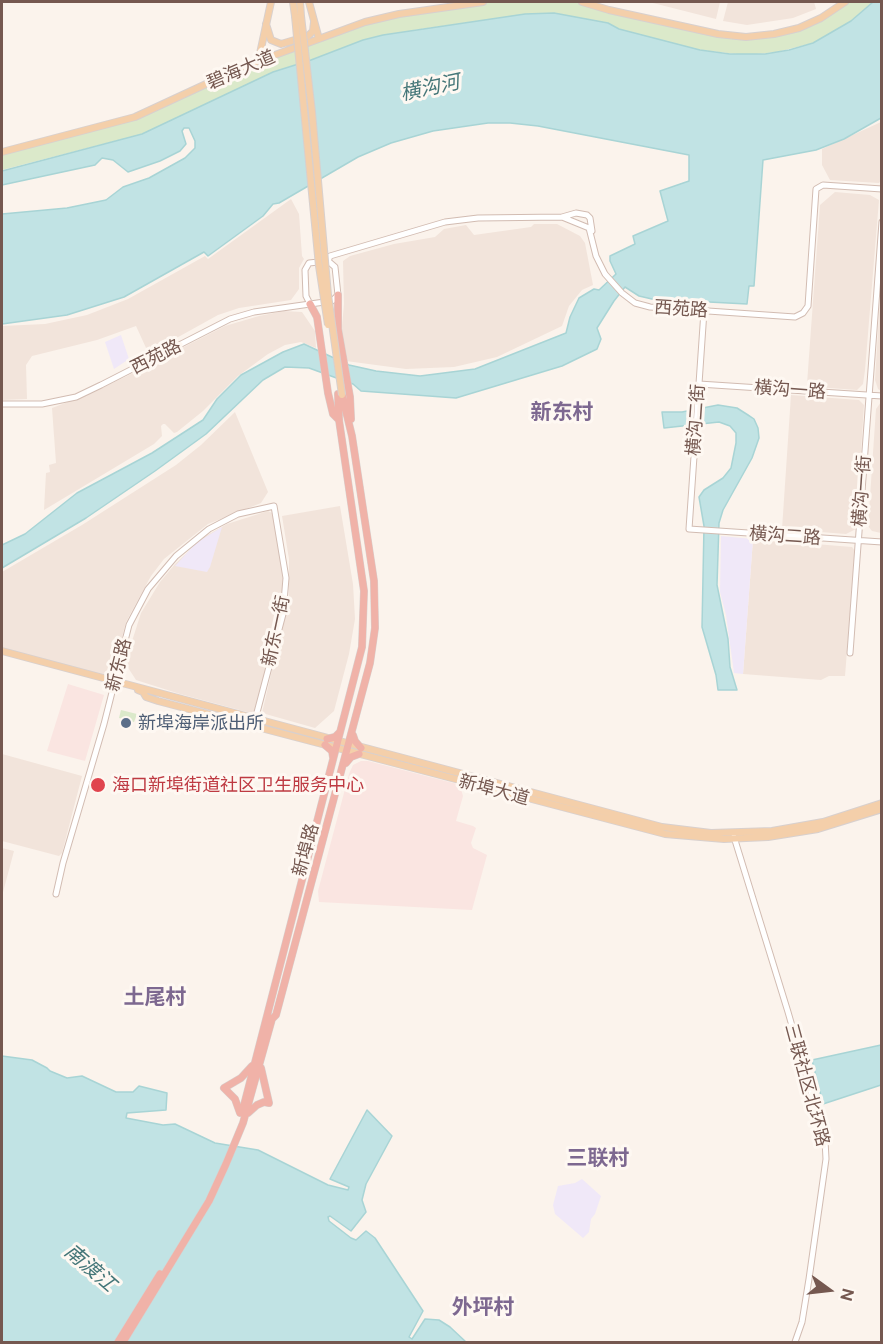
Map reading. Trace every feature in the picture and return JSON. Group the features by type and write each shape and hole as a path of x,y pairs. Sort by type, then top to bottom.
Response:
{"highway":[{"path":"338,295 338,329 350,398 352,421 350,427"},
{"path":"310,303 316,311 333,414 339,420"},
{"path":"339,420 340,395"},
{"path":"340,395 350,427"},
{"name":"新埠路","path":"258,1064 267,1013 362,648 364,619 361,566 339,420"},
{"name":"新埠路","path":"240,1124 272,1019 276,1017 370,663 376,611 369,542 350,427"},
{"path":"333,761 332,751 326,742 335,737 341,729"},
{"path":"344,765 360,751 353,730"},
{"path":"118,1342 204,1201 240,1124 254,1106 264,1102 269,1103 258,1064 224,1088 235,1099 240,1124 226,1164 209,1201 123,1342"}],"main road":[{"path":"259,58 271,2"},
{"path":"293,2 298,16 312,112 328,296 340,395"},
{"path":"298,16 300,2"},
{"path":"309,2 319,38"},
{"name":"碧海大道","path":"2,151 126,120 238,69 386,14 464,2"},
{"name":"碧海大道","path":"2,151 133,115 259,58 380,18 483,2"},
{"path":"582,2 721,33 747,35 795,27 844,2"},
{"path":"266,24 271,40 281,44 308,36 313,31 314,22"},
{"name":"新埠大道","path":"2,651 255,720 326,742"},
{"name":"新埠大道","path":"115,681 143,692 146,697 644,824 676,830 768,837 808,831 882,809"},
{"name":"新埠大道","path":"733,836 814,824 882,803"}],"street":[{"name":"西苑路","path":"592,233 596,256 605,274 622,293 641,305 792,317 803,314 809,301 816,189 823,185 882,189"},
{"path":"328,261 330,256 445,222 478,218 562,217 576,213 587,215 590,218 592,233"},
{"path":"562,217 590,228 592,233"},
{"name":"横沟一街","path":"850,653 882,222"},
{"path":"338,295 335,267 338,257 347,251"},
{"path":"310,303 306,296 305,270 309,263 328,261 335,267"},
{"name":"西苑路","path":"2,404 42,404 72,398 101,386 230,319 254,312 333,301 338,295"},
{"name":"横沟二街","path":"689,529 705,311"},
{"name":"横沟一路","path":"699,384 882,396"},
{"name":"新东路","path":"56,894 129,625 148,589 176,556 208,529 238,514 274,506"},
{"name":"新东一街","path":"255,720 283,614 286,578 274,506"},
{"name":"横沟二路","path":"689,529 882,542"},
{"name":"三联社区北环路","path":"733,836 791,1020 825,1140 826,1159 809,1279 802,1323 795,1342"}],"shaded area":[{"path":"649,2 720,2 716,19"},
{"path":"728,2 814,2 816,9 793,18 747,25 723,21"},
{"path":"881,122 882,179 879,183 830,180 822,165 822,149"},
{"path":"835,192 870,195 879,200 865,370 863,384 857,390 816,387 807,384 820,205"},
{"path":"291,199 299,214 304,259 299,268 299,289 291,300 239,308 218,315 153,351 147,350 136,326 97,340 32,356 26,365 27,399 2,400 2,326 45,324 87,315 128,299 205,256 208,259"},
{"path":"534,224 557,224 580,236 585,243 593,285 582,290 569,306 562,326 497,357 454,367 406,369 346,361 340,327 344,304 343,261 350,256 394,244 435,237 444,229 466,225 474,235 531,227"},
{"path":"881,283 881,391 875,380"},
{"path":"284,311 302,312 315,331 316,348 301,342 285,345 268,354 238,376 203,411 177,432 174,433 163,424 161,426 162,436 154,444 44,510 46,473 50,472 49,465 56,463 52,408 125,377 225,326"},
{"path":"121,335 129,359 114,369 105,342"},
{"path":"791,395 859,400 864,405 856,529 846,534 782,529"},
{"path":"881,402 881,533 872,531 868,526 876,409"},
{"path":"235,412 268,492 261,503 208,524 164,559 151,576 126,622 114,668 110,673 104,675 2,649 2,572 82,525 176,465 201,445"},
{"path":"340,506 353,584 355,619 349,654 334,711 315,728 262,713 289,597 289,559 282,516"},
{"path":"268,511 274,514 283,575 281,613 254,712 180,694 136,680 125,663 141,613 160,582 175,564 204,537 227,524"},
{"path":"222,527 207,572 175,566 196,543"},
{"path":"721,536 753,539 743,674 734,673 726,615 720,592"},
{"path":"753,539 852,547 855,551 845,676 829,676 821,680 743,674"},
{"path":"68,684 104,695 85,761 47,751"},
{"path":"2,754 82,776 62,853 59,856 2,841"},
{"path":"361,761 457,784 461,789 463,796 456,821 476,828 471,843 473,848 487,855 472,910 319,902 318,891 349,774 353,765"},
{"path":"2,848 14,851 2,896"},
{"path":"582,1179 601,1196 591,1219 589,1232 583,1238 555,1214 553,1205 558,1186 575,1183"}],"green space":[{"path":"484,2 579,2 617,12 749,37 786,32 817,20 845,2 873,2 851,21 813,43 777,52 746,55 700,50 619,29 608,23 554,13 536,13 414,30 273,72 142,134 2,170 2,152 144,113 222,77 380,18"},
{"path":"121,710 137,714 134,722 119,718"}],"water":[{"name":"横沟河","path":"873,2 881,2 881,118 844,139 816,150 763,160 754,286 749,286 747,304 652,299 639,296 625,287 597,328 601,339 597,349 562,366 456,398 361,391 353,384 309,368 285,367 263,380 206,434 155,471 86,518 2,568 2,545 25,534 77,493 152,453 203,420 217,399 241,375 283,352 304,344 349,365 420,376 475,369 566,333 570,317 579,298 594,289 599,290 616,274 610,256 635,244 633,236 668,221 660,191 689,181 689,155 538,126 510,123 488,123 433,131 391,143 358,157 279,203 273,204 263,216 208,256 204,252 124,297 67,315 2,324 2,214 67,208 106,200 123,187 149,178 185,158 195,148 195,141 189,128 184,128 182,131 186,144 180,151 128,172 113,160 102,158 95,165 2,185 2,171 142,134 273,72 383,35 525,14 554,13 608,23 619,29 700,50 730,54 765,54 813,43 851,21"},
{"path":"718,405 737,408 754,419 759,438 752,458 723,510 719,523 717,585 728,639 730,667 737,690 718,690 702,627 704,526 699,497 704,490 723,478 731,468 736,433 730,426 719,422 664,428 662,412 682,412"},
{"path":"881,1045 881,1085 823,1104 812,1060"},
{"name":"南渡江","path":"2,1056 32,1060 67,1078 82,1076 116,1092 133,1092 139,1086 167,1093 166,1110 127,1113 126,1118 163,1125 175,1124 215,1143 258,1150 328,1185 348,1190 349,1187 330,1179 367,1110 392,1136 366,1184 362,1200 366,1212 351,1231 330,1216 329,1221 356,1240 366,1231 375,1238 423,1311 409,1337 412,1339 425,1319 439,1320 466,1342 2,1342"}],"place":[{"name":"新埠海岸派出所","path":"126,723"},
{"name":"海口新埠街道社区卫生服务中心","path":"98,785"}],"district":[{"name":"新东村","path":"562,413"},
{"name":"土尾村","path":"155,998"},
{"name":"三联村","path":"598,1159"},
{"name":"外坪村","path":"483,1308"}]}
